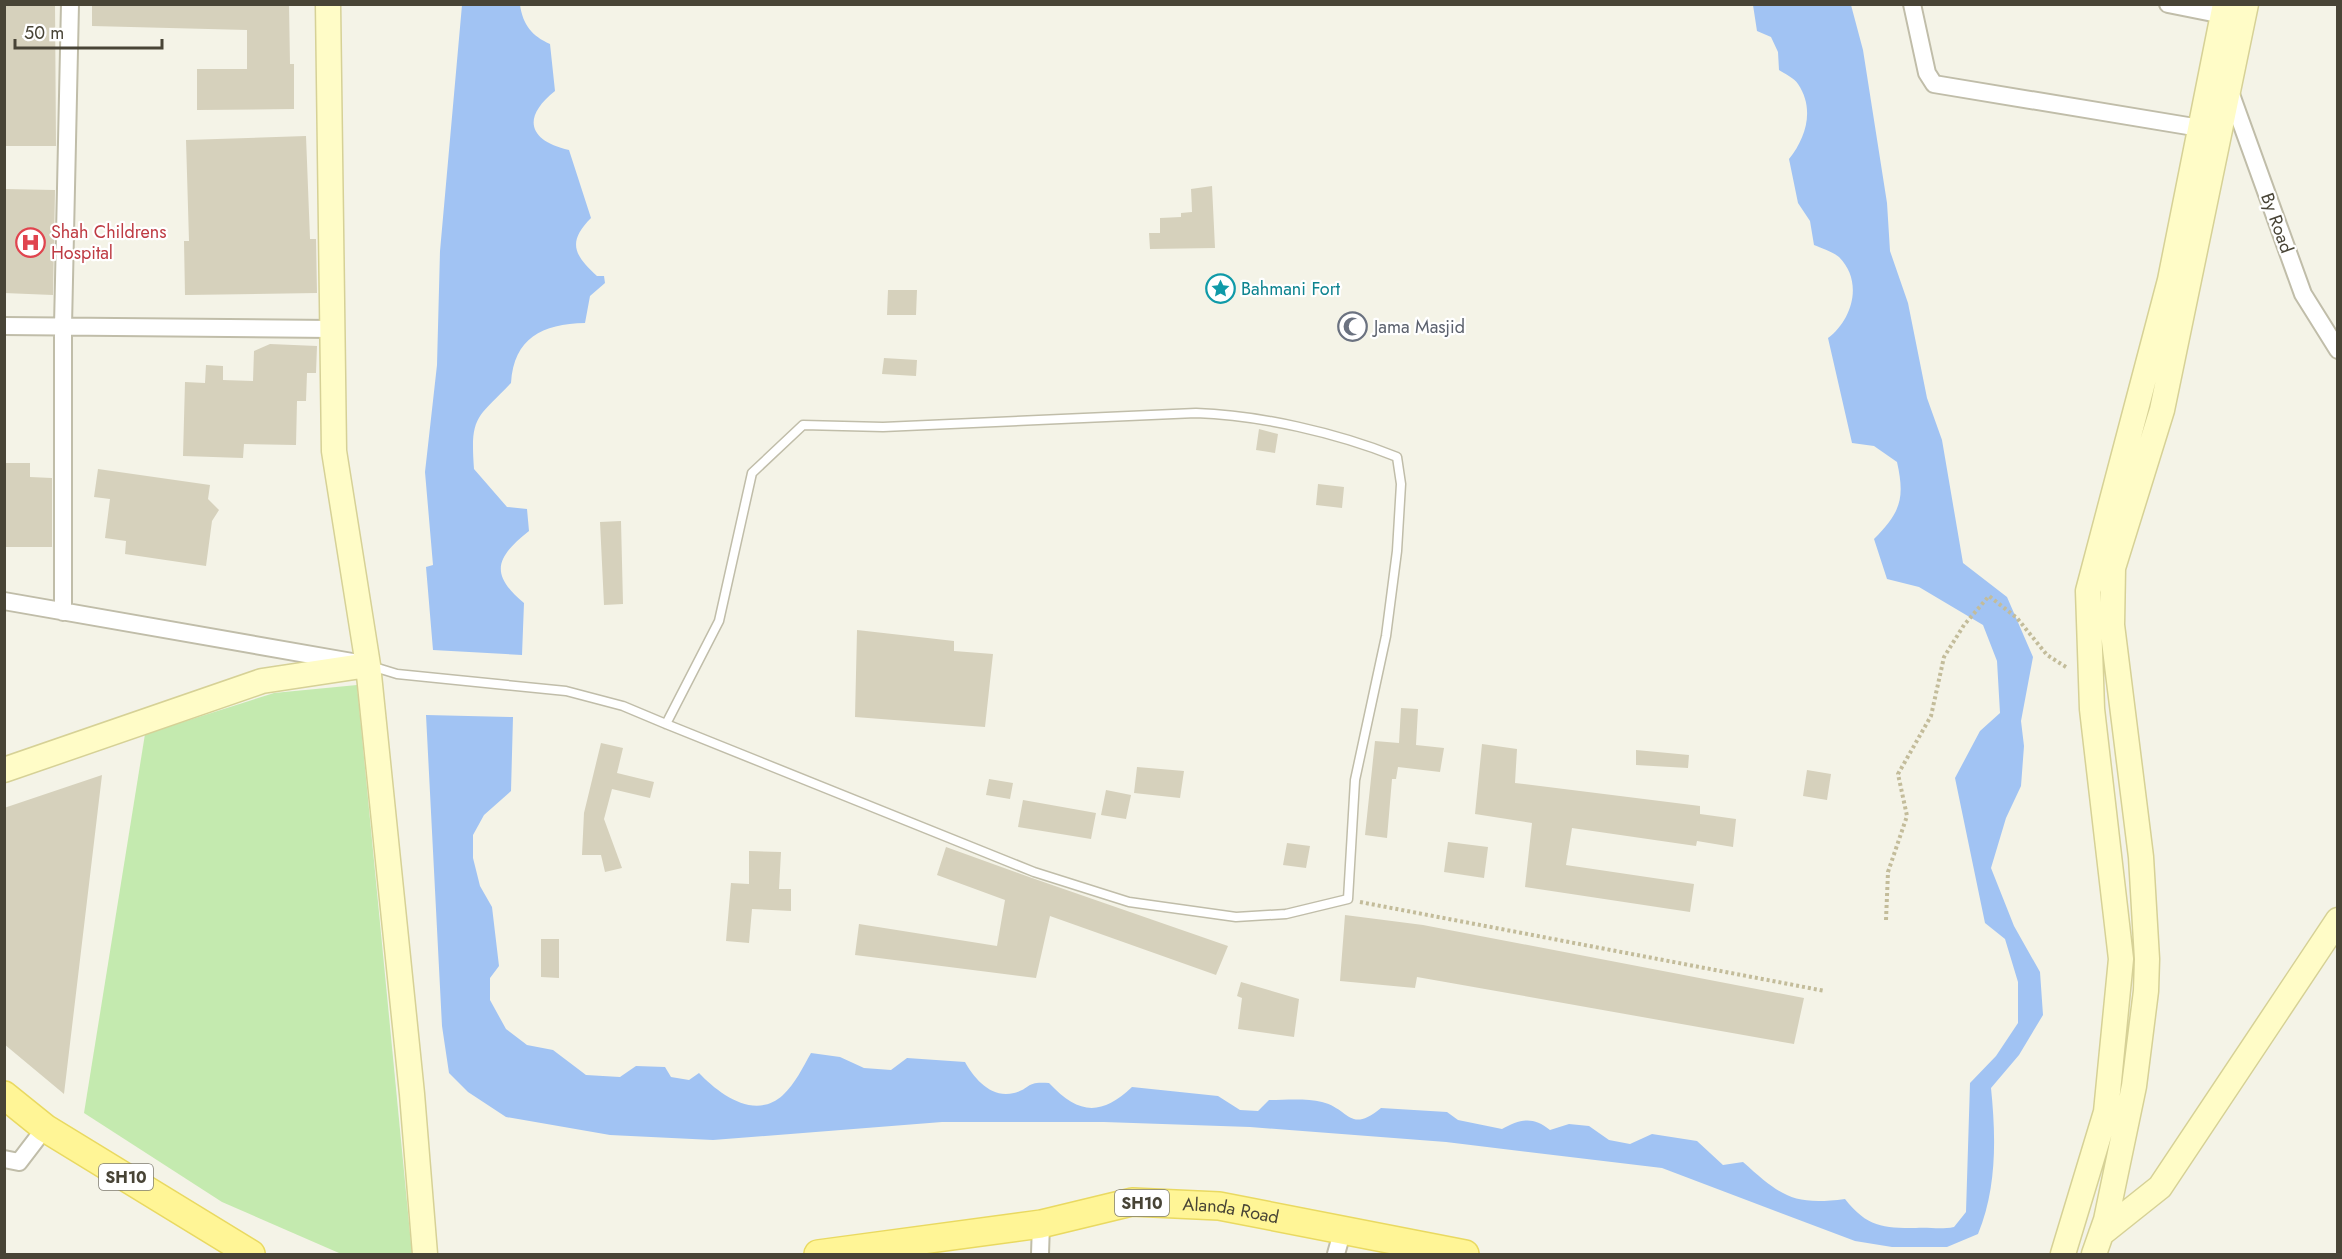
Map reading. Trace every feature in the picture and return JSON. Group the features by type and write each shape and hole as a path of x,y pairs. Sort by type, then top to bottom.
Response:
{"main road":[{"path":"328,4 334,451 368,665 412,1094 425,1254"},
{"path":"2097,1244 2134,1086 2145,1001 2147,959 2141,857 2112,625 2113,568 2154,440 2246,4"},
{"path":"2063,1254 2106,1112 2121,959 2092,708 2088,591 2170,279 2224,10"},
{"path":"4,770 262,681 368,665"},
{"path":"2097,1244 2160,1187 2337,920"},
{"name":"SH10","path":"4,1095 45,1128 251,1254"},
{"name":"Alanda Road","path":"818,1254 1041,1224 1132,1202 1219,1206 1340,1242 1465,1254"}],"street":[{"path":"63,612 63,326 70,4"},
{"path":"1912,4 1927,73 1934,84 2200,128"},
{"path":"2168,4 2224,10"},
{"name":"By Road","path":"2229,89 2302,294 2337,350"},
{"path":"4,326 332,329"},
{"path":"4,601 368,665"},
{"path":"4,1159 19,1162 45,1128"},
{"path":"1040,1254 1041,1224"}],"lane":[{"path":"368,665 397,674 566,691 623,706 666,724 1034,872 1128,902 1236,917 1286,914 1348,899 1355,780 1386,636 1397,551 1401,484 1397,457 1369,446 1238,414 1196,413 883,427 803,425 752,473 719,621 666,724"}],"path":[{"path":"1886,920 1888,872 1907,816 1898,774 1931,716 1944,657 1964,625 1989,596 2016,618 2047,655 2066,667"},
{"path":"1348,899 1825,991"}],"green space":[{"path":"357,685 412,1254 339,1253 222,1202 84,1113 145,734 274,693"}],"water":[{"path":"462,5 520,5 529,29 550,44 555,91 537,110 534,127 545,141 569,150 591,218 579,234 576,248 583,261 597,276 604,276 605,283 590,296 585,323 556,326 533,336 524,345 513,368 511,383 483,412 475,428 474,469 507,507 527,509 529,531 509,549 501,566 505,583 524,603 522,655 433,650 426,567 433,565 425,472 437,365 440,251"},
{"path":"1753,5 1851,5 1863,50 1887,203 1890,251 1908,303 1927,398 1942,440 1963,563 2007,597 2033,657 2021,721 2024,746 2021,786 2006,818 1991,868 2014,926 2040,972 2043,1015 2019,1055 1991,1088 1994,1125 1992,1181 1978,1234 1947,1247 1892,1247 1855,1241 1662,1168 1446,1142 1250,1127 1104,1122 942,1122 713,1140 610,1135 506,1117 468,1092 449,1073 442,1026 426,715 513,717 511,791 484,815 473,835 473,858 480,886 492,907 499,966 490,978 490,1000 506,1029 527,1045 553,1050 586,1075 620,1077 636,1066 665,1067 671,1077 689,1080 699,1073 717,1089 738,1102 761,1105 772,1102 787,1091 811,1053 840,1057 864,1068 891,1070 907,1058 965,1062 984,1086 998,1093 1014,1093 1032,1084 1049,1083 1070,1101 1090,1108 1110,1103 1132,1087 1218,1096 1240,1110 1258,1111 1269,1100 1302,1100 1331,1105 1356,1119 1362,1119 1381,1108 1447,1112 1458,1120 1502,1129 1526,1120 1538,1123 1550,1130 1569,1124 1589,1126 1609,1140 1630,1144 1652,1134 1697,1141 1723,1165 1743,1162 1768,1183 1789,1196 1812,1201 1845,1199 1861,1215 1876,1224 1904,1228 1954,1227 1966,1212 1970,1083 1996,1056 2018,1023 2018,982 2005,939 1985,923 1955,778 1980,731 2000,713 1997,661 1983,625 1919,587 1887,579 1874,539 1890,521 1899,504 1901,485 1897,462 1874,446 1852,443 1828,338 1849,311 1853,289 1851,278 1847,267 1839,257 1814,245 1810,221 1798,203 1789,159 1804,133 1806,103 1796,82 1779,70 1778,52 1771,37 1757,31"}],"building":[{"path":"4,4 55,4 56,146 4,146"},
{"path":"92,4 289,4 290,64 294,64 294,109 197,110 197,69 247,69 247,30 92,26"},
{"path":"306,136 310,239 316,239 317,293 185,295 184,241 189,241 186,140"},
{"path":"1212,186 1215,248 1150,249 1149,233 1160,233 1160,218 1181,217 1181,213 1192,212 1191,189"},
{"name":"Shah Childrens Hospital","path":"4,189 55,190 53,295 4,293"},
{"path":"888,290 917,290 916,315 887,315"},
{"path":"270,344 317,346 316,373 307,373 306,401 297,401 296,445 244,444 243,458 183,456 185,382 205,383 206,365 223,366 223,380 253,381 254,351"},
{"path":"884,358 917,360 916,376 882,374"},
{"path":"1259,429 1278,434 1275,453 1256,450"},
{"path":"4,463 30,463 30,477 52,478 52,547 4,547"},
{"path":"98,469 210,485 208,499 219,510 212,521 206,566 125,554 126,541 105,538 110,499 94,497"},
{"path":"1318,484 1344,487 1342,508 1316,505"},
{"path":"621,521 623,604 604,605 600,522"},
{"path":"857,630 954,641 954,651 993,654 985,727 855,717"},
{"path":"1401,708 1418,709 1416,745 1444,748 1440,772 1398,767 1396,779 1392,779 1387,838 1365,835 1375,741 1399,743"},
{"path":"601,743 623,748 617,773 654,782 650,798 612,789 604,819 622,868 605,872 601,855 582,855 584,813"},
{"path":"1482,744 1517,749 1515,783 1700,806 1700,814 1736,819 1733,847 1697,841 1696,846 1572,828 1566,865 1694,884 1690,912 1525,887 1532,823 1475,814"},
{"path":"1636,750 1689,755 1688,768 1636,765"},
{"path":"1137,767 1184,771 1180,798 1134,793"},
{"path":"1807,770 1831,774 1827,800 1803,796"},
{"path":"102,775 64,1094 4,1044 4,808"},
{"path":"989,779 1013,783 1010,799 986,795"},
{"path":"1106,790 1131,795 1126,819 1101,815"},
{"path":"1023,800 1096,813 1091,839 1018,827"},
{"path":"1448,842 1488,847 1484,878 1444,872"},
{"path":"1287,843 1310,846 1306,868 1283,865"},
{"path":"946,847 1228,946 1216,975 1050,916 1036,978 855,955 859,924 997,946 1005,900 937,875"},
{"path":"749,851 781,852 779,889 791,889 791,911 752,909 749,943 726,941 731,883 749,884"},
{"path":"1345,915 1423,925 1804,998 1794,1044 1417,977 1415,988 1340,981"},
{"path":"541,939 559,939 559,978 541,977"},
{"path":"1241,982 1299,999 1294,1037 1238,1029 1242,998 1237,996"}],"place":[{"name":"Shah Childrens Hospital","path":"30,242"},
{"name":"Bahmani Fort","path":"1220,289"},
{"name":"Jama Masjid","path":"1353,327"}]}
